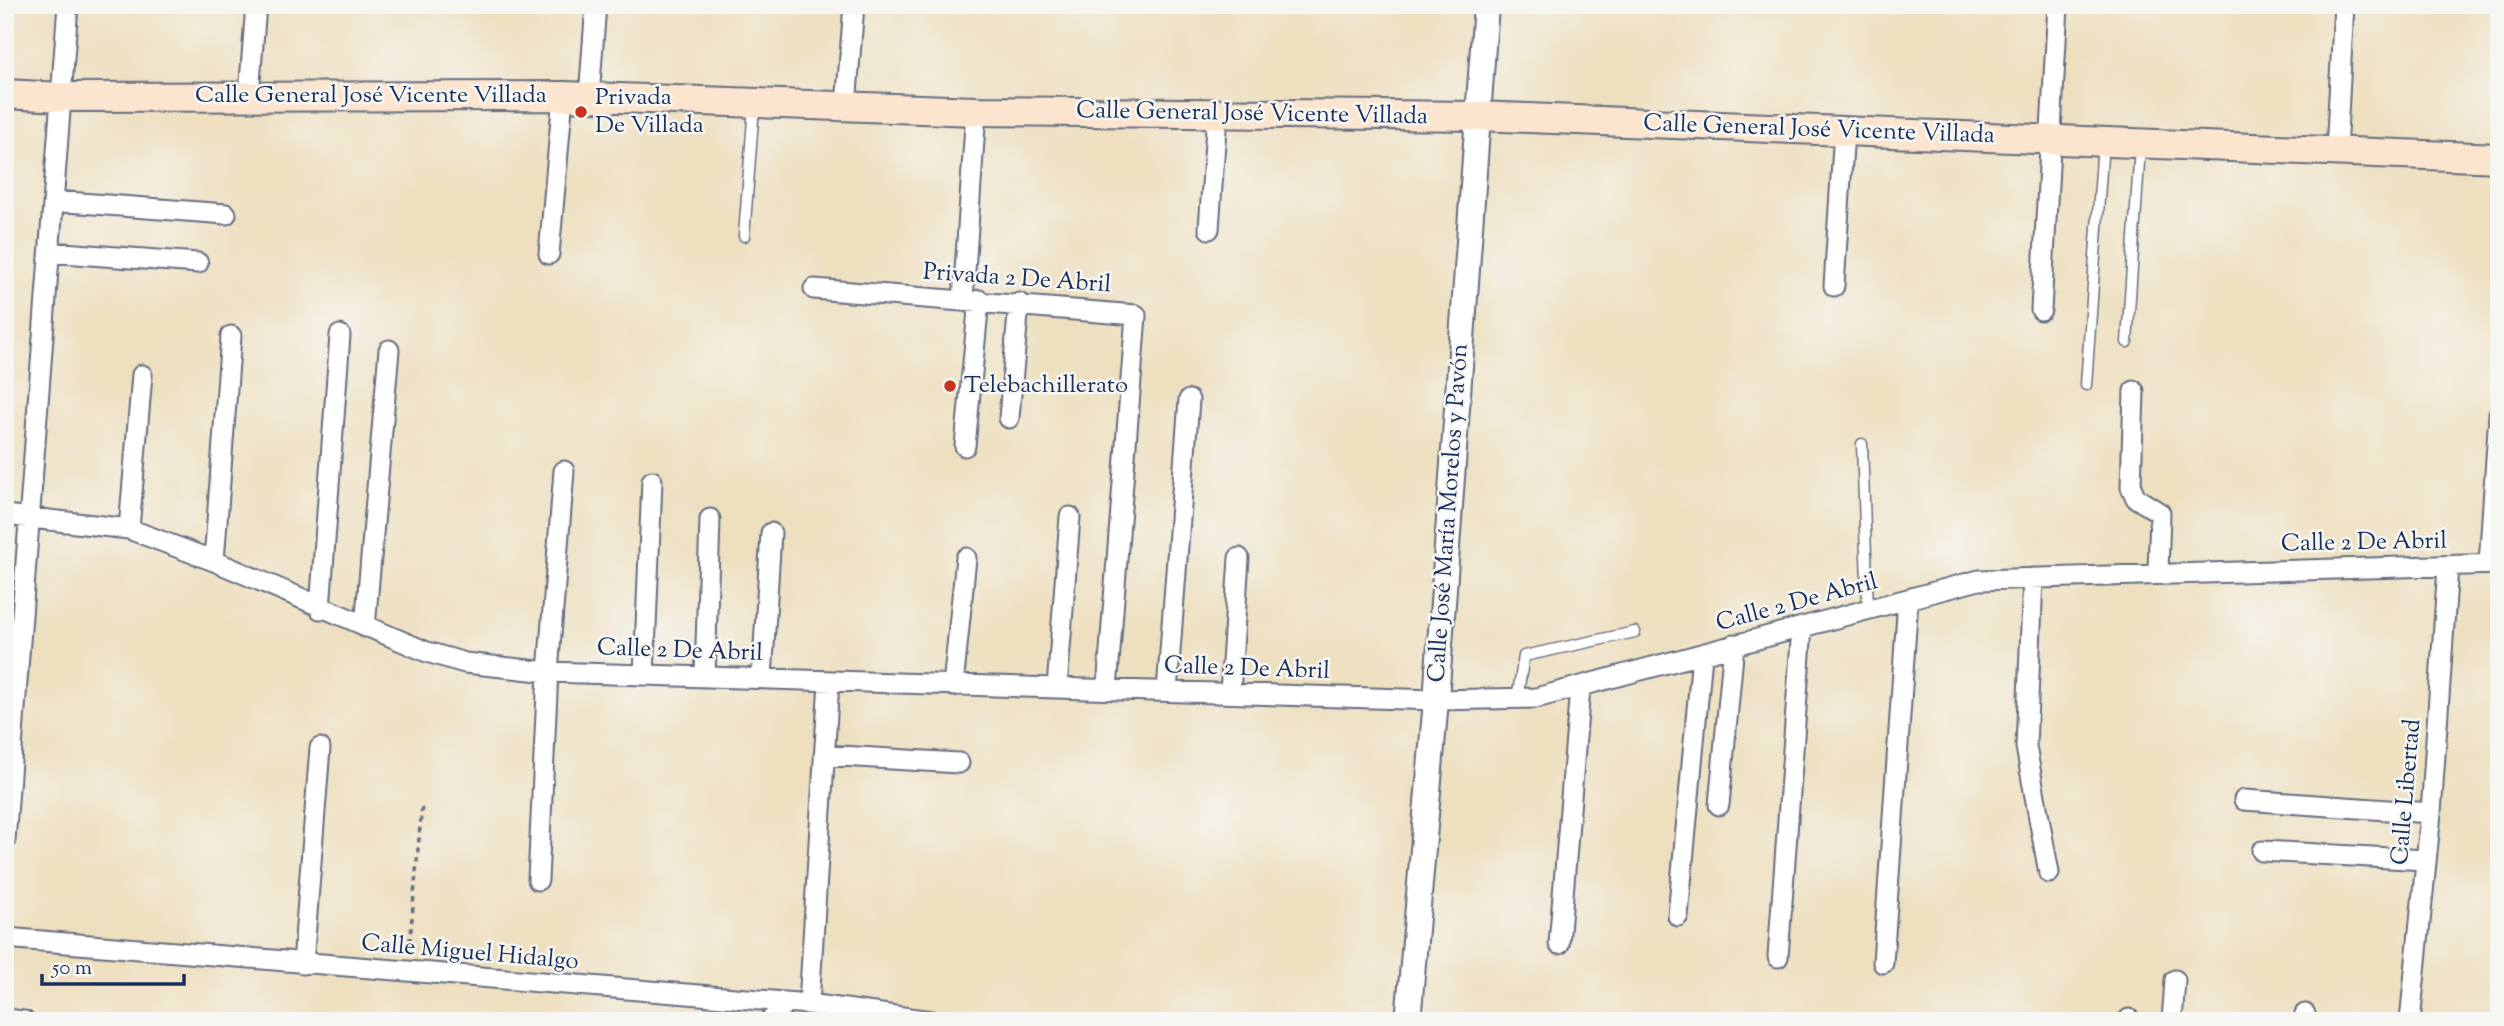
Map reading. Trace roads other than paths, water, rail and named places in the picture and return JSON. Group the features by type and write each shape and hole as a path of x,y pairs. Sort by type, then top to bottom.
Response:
{"main road":[{"name":"Calle General José Vicente Villada","path":"5,94 61,97 576,97 976,111 1477,116 2499,158"}],"street":[{"path":"5,841 12,625 27,517 68,5"},
{"path":"249,95 256,5"},
{"path":"549,254 576,97 596,5"},
{"path":"846,106 854,5"},
{"name":"Calle José María Morelos y Pavón","path":"1408,1021 1436,700 1486,5"},
{"path":"2041,310 2058,5"},
{"path":"2336,152 2344,5"},
{"path":"965,446 976,111"},
{"path":"1209,229 1217,114"},
{"path":"1834,286 1844,131"},
{"path":"54,201 226,214"},
{"path":"50,252 198,263"},
{"name":"Privada 2 De Abril","path":"814,289 1019,303 1128,313 1137,318 1107,689"},
{"path":"1009,418 1019,303"},
{"path":"320,608 340,335"},
{"path":"214,561 231,336"},
{"path":"365,627 389,350"},
{"path":"129,529 142,375"},
{"path":"2134,391 2131,487 2136,498 2160,513 2158,573"},
{"path":"1167,691 1189,400"},
{"path":"2494,564 2499,414"},
{"path":"538,880 548,672 564,471"},
{"path":"644,675 652,481"},
{"name":"Calle 2 De Abril","path":"5,515 129,529 214,561 427,652 465,663 548,672 1436,700 1517,700 1580,688 1979,580 2494,564"},
{"path":"1057,688 1070,517"},
{"path":"705,676 710,519"},
{"path":"762,678 771,533"},
{"path":"953,686 966,558"},
{"path":"1230,693 1239,558"},
{"name":"Calle Libertad","path":"2410,1021 2431,813 2448,566"},
{"path":"2033,578 2026,747 2049,873"},
{"path":"1883,963 1908,599"},
{"path":"1778,957 1802,627"},
{"path":"1719,805 1734,645"},
{"path":"1678,916 1702,654"},
{"path":"809,1003 829,681"},
{"path":"1559,944 1580,688"},
{"path":"303,964 320,748"},
{"path":"824,755 959,764"},
{"path":"2244,800 2431,813"},
{"path":"2262,851 2426,860"},
{"name":"Calle Miguel Hidalgo","path":"5,938 407,973 809,1003 858,1015 931,1021"},
{"path":"2172,1021 2175,979"},
{"path":"770,1021 786,1003"},
{"path":"5,1019 24,1021"}],"lane":[{"path":"744,236 754,102"},
{"path":"2087,385 2103,142"},
{"path":"2127,342 2140,143"},
{"path":"1862,444 1868,611"},
{"path":"1517,700 1522,659 1527,654 1635,632"}],"place":[{"name":"Privada De Villada","path":"581,112"},
{"name":"Telebachillerato","path":"950,386"}]}
